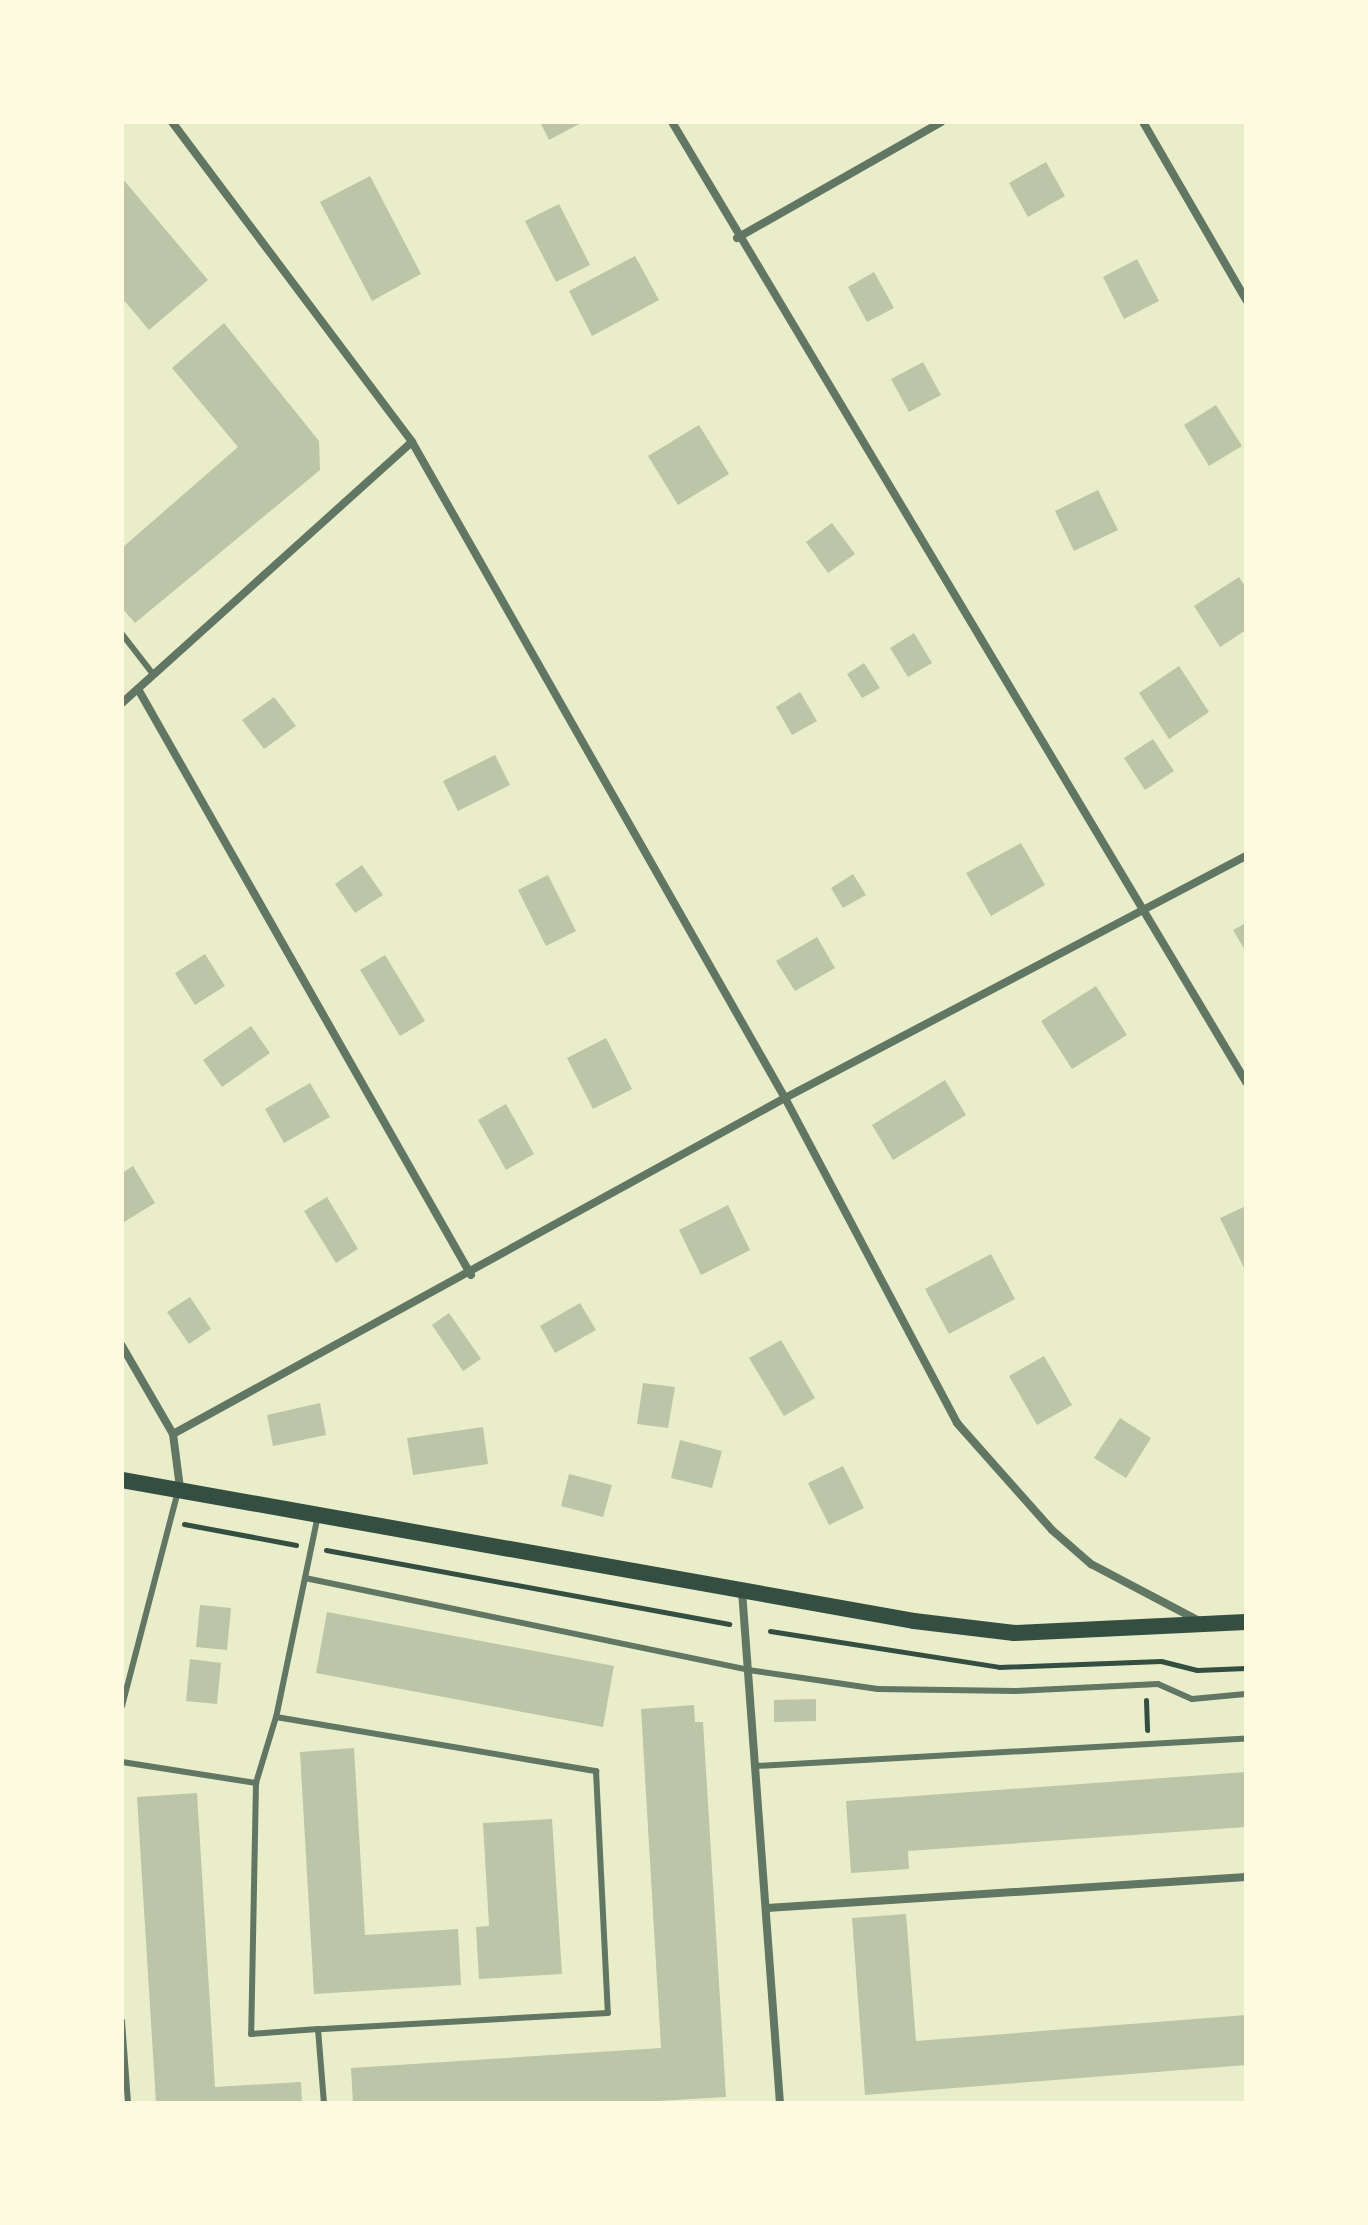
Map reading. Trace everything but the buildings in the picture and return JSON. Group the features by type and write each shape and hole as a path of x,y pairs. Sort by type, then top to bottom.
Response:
{"main road":[{"path":"122,1480 319,1512 742,1590 1014,1633 1246,1622"}],"street":[{"path":"172,122 412,442 785,1098 957,1423 1052,1530 1091,1564 1207,1625"},
{"path":"672,122 737,238 1147,910 1246,1082"},
{"path":"737,238 941,122"},
{"path":"1143,122 1246,300"},
{"path":"122,703 412,442"},
{"path":"138,689 471,1275"},
{"path":"173,1434 471,1275 785,1098 1246,856"},
{"path":"122,1346 173,1434 180,1488"},
{"path":"742,1590 780,2103"},
{"path":"767,1908 1246,1877"}],"lane":[{"path":"122,634 153,674"},
{"path":"122,1706 180,1488"},
{"path":"276,1717 596,1771 608,2013 251,2034 256,1783 276,1717 319,1512"},
{"path":"305,1578 748,1670 878,1689 1158,1684 1192,1699 1246,1694"},
{"path":"756,1766 1246,1739"},
{"path":"122,1762 256,1783"},
{"path":"122,2021 128,2103"},
{"path":"318,2029 324,2103"}],"path":[{"path":"169,1521 730,1624"},
{"path":"770,1631 999,1667 1146,1663 1197,1670 1246,1668"},
{"path":"1146,1663 1148,1745"}]}
